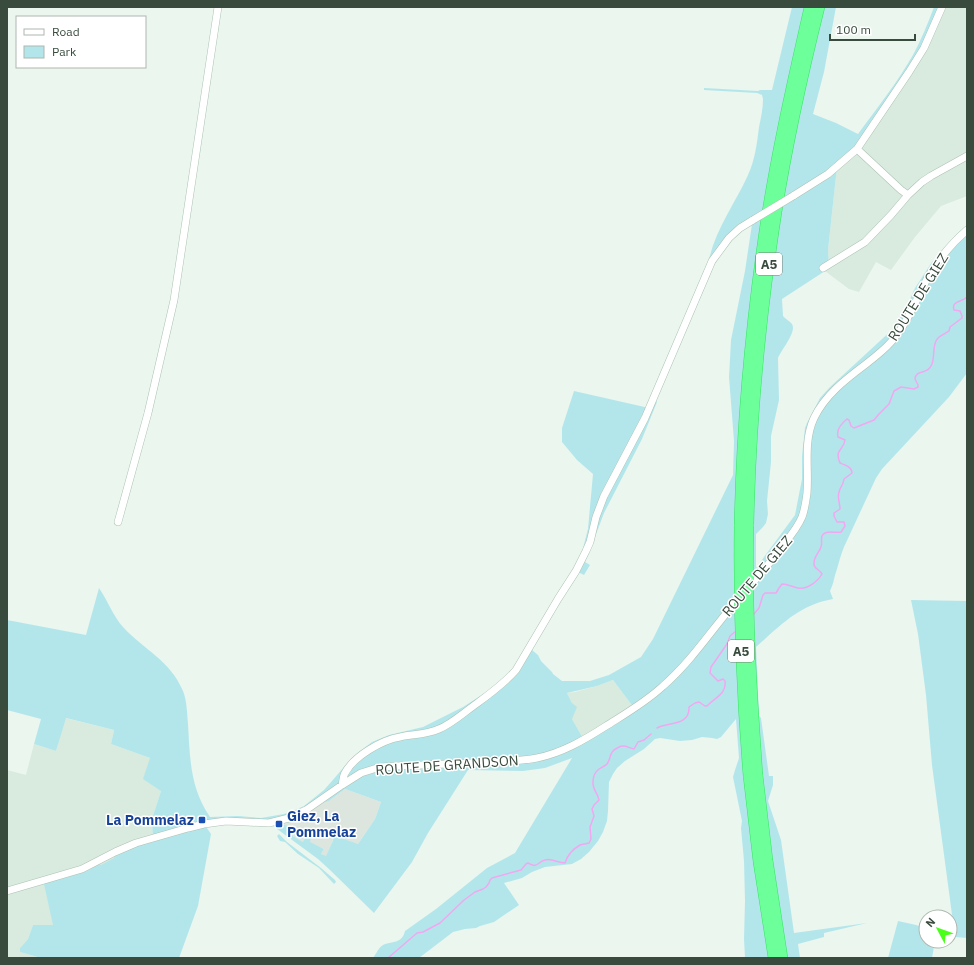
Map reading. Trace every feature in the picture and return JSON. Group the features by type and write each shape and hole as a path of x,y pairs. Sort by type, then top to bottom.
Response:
{"highway":[{"name":"A5","path":"744,526 742,463 748,374 755,304 763,244 783,130 810,7"},
{"name":"A5","path":"782,958 744,710 739,585 756,375 771,246 791,132 818,7"},
{"name":"A5","path":"753,776 759,862 774,958"}],"street":[{"path":"118,522 148,413 174,300 218,7"},
{"path":"342,785 345,773 366,751 383,741 400,737 427,734 445,726 492,692 516,670 586,552 604,496 645,418 712,261 729,238 740,228 828,174 857,149 924,48 942,7"},
{"path":"857,149 908,195"},
{"path":"823,268 865,242 922,182 967,156"},
{"name":"ROUTE DE GIEZ","path":"719,621 764,570 799,523 805,505 807,492 806,465 810,430 820,408 843,382 893,341 931,271 947,250 967,230"},
{"name":"ROUTE DE GRANDSON","path":"7,891 82,869 136,843 188,828 226,821 269,823 289,818 306,810 361,773 380,767 510,762 549,755 572,746 600,730 634,708 663,686 697,650 719,621"}],"shaded area":[{"path":"942,7 967,7 967,196 941,206 915,237 891,270 876,262 859,292 849,289 825,271 829,263 828,250 837,167 857,149"},
{"path":"613,680 634,708 584,740 572,719 572,703 567,693 597,686"},
{"path":"65,718 114,730 111,744 150,758 161,791 152,819 153,842 146,843 103,865 99,864 87,871 75,875 53,925 33,925 28,939 20,948 20,952 41,958 7,958 7,770 26,775 34,744 56,751"},
{"path":"345,789 381,802 375,819 358,844 333,840 326,857 321,854 324,849 309,842 311,837 303,842 291,835 295,829 281,824 273,826 269,823 316,802 329,801"}],"green space":[{"path":"792,7 836,7 824,72 813,114 858,134 887,95 913,55 934,7 942,7 929,38 876,122 837,167 828,250 829,263 825,271 782,299 783,316 792,324 793,327 791,336 778,358 779,400 771,436 771,462 767,501 768,514 766,523 756,534 756,568 795,515 802,479 802,456 805,428 820,398 894,328 906,308 915,288 932,262 967,225 967,373 949,397 882,469 876,478 842,552 830,591 833,599 810,606 800,611 782,624 756,647 759,716 761,718 769,776 773,776 773,785 768,801 781,840 794,933 867,923 824,933 824,937 798,944 800,958 745,958 745,901 741,828 742,821 733,777 739,758 736,719 721,737 717,739 702,737 680,741 660,738 655,739 644,749 625,761 617,768 609,782 607,821 598,841 589,852 572,864 545,867 522,878 504,883 519,905 494,922 476,928 453,932 419,958 373,958 382,946 402,938 405,931 436,909 487,868 515,853 572,758 545,768 523,771 468,770 428,833 412,862 374,913 318,859 273,826 281,824 295,828 291,835 303,842 307,835 311,837 310,842 324,849 321,854 326,856 335,836 358,844 375,819 381,802 345,789 329,801 321,803 289,818 204,824 211,834 198,906 179,958 41,958 20,952 20,948 28,939 33,925 53,925 44,884 87,871 114,858 115,855 146,843 153,842 152,819 161,791 143,779 150,758 111,744 114,730 66,718 56,751 34,744 41,719 7,710 7,620 86,635 99,588 119,623 164,663 178,680 183,691 187,707 189,749 192,772 198,795 210,817 238,816 261,818 284,814 295,810 304,806 324,790 349,761 372,742 389,735 423,727 463,707 502,681 512,670 573,569 582,552 588,529 593,474 577,460 562,442 562,428 574,391 649,408 654,399 657,402 642,439 604,513 585,562 590,565 584,575 576,571 531,650 538,655 541,661 553,674 562,681 590,681 609,675 641,657 653,639 733,475 734,441 729,377 731,340 745,271 752,224 740,228 707,271 709,258 718,233 748,175 752,163 763,99 762,95 757,93 704,90 704,88 758,91 772,90","holes":["613,680 634,708 584,740 572,719 577,707 572,703 567,693 597,686"]},
{"path":"911,600 967,601 967,938 958,937 958,909 951,909 932,765 926,695 918,634"},
{"path":"279,834 336,882 334,884 319,868 298,854 285,842 280,841 277,836"},
{"path":"898,921 918,926 918,949 934,949 932,958 888,958"}],"waterway":[{"path":"753,615 759,608 765,593 776,593 782,584 805,588 820,577 822,574 816,569 814,560 822,545 823,534 829,532 841,532 845,526 844,522 837,522 834,516 834,513 840,509 838,498 839,490 844,479 852,473 850,468 840,463 838,458 839,452 845,440 838,437 840,427 847,419 854,428 874,420 889,404 894,391 901,387 914,389 918,387 915,379 916,376 917,374 929,369 931,366 936,341 939,337 949,331 950,327 962,318 960,311 954,310 953,307 955,303 967,297"},
{"path":"657,728 682,720 686,717 689,707 699,702 707,706 722,693 725,681 723,679 718,681 710,673 711,667 727,644 730,636 736,631"},
{"path":"388,958 417,933 423,932 440,923 464,900 475,892 486,887 492,878 521,870 528,863 531,865 536,865 542,861 548,860 565,863 569,855 575,849 581,845 589,843 591,839 590,827 594,816 592,809 599,800 593,784 595,773 607,764 613,751 623,746 634,749 638,742 644,740 651,734"}],"place":[{"name":"La Pommelaz","path":"202,820"},
{"name":"Giez, La Pommelaz","path":"279,824"}]}
